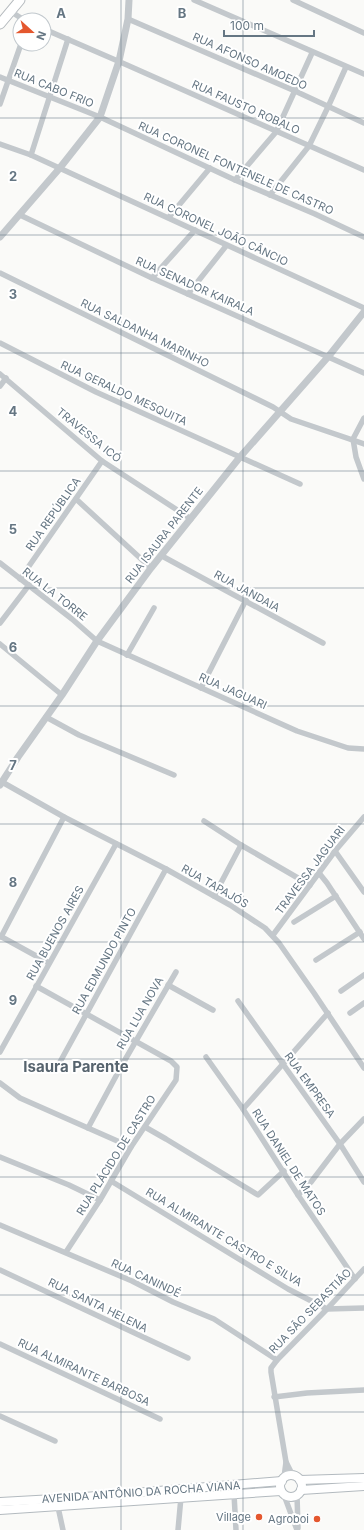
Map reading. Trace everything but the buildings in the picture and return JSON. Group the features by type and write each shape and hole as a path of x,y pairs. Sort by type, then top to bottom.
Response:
{"main road":[{"path":"0,24 6,14 20,0"},
{"path":"364,1478 296,1478 287,1476 283,1479 280,1486 282,1493 290,1497 299,1492 364,1486"},
{"path":"296,1478 302,1484 299,1492"},
{"name":"AVENIDA ANTÔNIO DA ROCHA VIANA","path":"0,1502 104,1496 283,1479"},
{"name":"AVENIDA ANTÔNIO DA ROCHA VIANA","path":"0,1510 181,1497 282,1493"}],"street":[{"path":"0,237 59,169 100,117 119,61 128,19 129,0"},
{"path":"194,0 312,53 364,74"},
{"path":"293,0 364,32"},
{"name":"RUA AFONSO AMOEDO","path":"128,19 295,91 364,123"},
{"name":"RUA FAUSTO ROBALO","path":"52,32 364,170"},
{"path":"31,155 68,39"},
{"path":"0,104 18,52"},
{"path":"235,180 276,132 312,53"},
{"path":"270,195 308,146 346,67"},
{"name":"RUA CABO FRIO","path":"0,77 100,117"},
{"name":"RUA CORONEL FONTENELE DE CASTRO","path":"100,117 235,180 315,214 364,237"},
{"name":"RUA CORONEL JOÃO CÂNCIO","path":"0,144 31,155 59,169 169,217 226,246 364,308"},
{"path":"169,217 210,168"},
{"name":"RUA SENADOR KAIRALA","path":"20,215 152,278 364,373"},
{"path":"152,278 195,230"},
{"path":"188,294 226,246"},
{"name":"RUA SALDANHA MARINHO","path":"0,273 281,412 291,419 364,444"},
{"name":"RUA ISAURA PARENTE","path":"1,784 98,641 151,568 240,457 281,412 363,316"},
{"name":"RUA GERALDO MESQUITA","path":"0,343 96,392 300,484"},
{"name":"TRAVESSA ICÓ","path":"0,374 102,461 191,519"},
{"path":"0,386 6,378"},
{"path":"364,418 353,440 356,457 364,479"},
{"name":"RUA REPÚBLICA","path":"20,579 102,461"},
{"path":"76,499 151,568"},
{"name":"RUA JANDAIA","path":"162,556 246,600 323,643"},
{"name":"RUA LA TORRE","path":"0,563 98,641"},
{"path":"0,623 29,585"},
{"path":"201,688 246,600"},
{"path":"127,654 154,608"},
{"name":"RUA JAGUARI","path":"98,641 297,731 348,748 364,749"},
{"path":"0,644 62,695"},
{"path":"46,717 79,735 174,775"},
{"name":"RUA TAPAJÓS","path":"1,784 166,869 257,922 273,935 328,1013 364,1068"},
{"path":"49,963 1,937 64,817"},
{"path":"204,821 310,885"},
{"name":"TRAVESSA JAGUARI","path":"273,935 335,851 363,821"},
{"name":"RUA BUENOS AIRES","path":"0,1052 116,844"},
{"path":"214,896 242,845"},
{"path":"335,851 364,892"},
{"name":"RUA EDMUNDO PINTO","path":"60,1062 166,869"},
{"path":"319,873 364,938"},
{"path":"294,922 336,896"},
{"path":"316,960 360,932"},
{"name":"RUA LUA NOVA","path":"88,1128 135,1042 176,972"},
{"path":"341,991 364,975"},
{"path":"168,985 213,1010"},
{"path":"36,986 135,1042"},
{"name":"RUA EMPRESA","path":"238,1001 340,1144 364,1182"},
{"path":"350,1013 364,1003"},
{"path":"243,1109 328,1013"},
{"name":"RUA PLÁCIDO DE CASTRO","path":"66,1252 100,1200 131,1147 176,1080 177,1067 171,1061 135,1042"},
{"name":"RUA DANIEL DE MATOS","path":"206,1057 243,1109 298,1195 355,1278"},
{"path":"0,1083 20,1098 131,1147"},
{"path":"298,1195 311,1182 340,1144 364,1119"},
{"path":"144,1127 258,1195 284,1171"},
{"path":"0,1157 69,1185 100,1200"},
{"name":"RUA ALMIRANTE CASTRO E SILVA","path":"111,1181 288,1289 327,1309"},
{"name":"RUA CANINDÉ","path":"0,1225 66,1252 132,1281 173,1302 214,1319 277,1360"},
{"name":"RUA SÃO SEBASTIÃO","path":"283,1479 286,1462 274,1397 271,1368 364,1269"},
{"name":"RUA SANTA HELENA","path":"0,1270 188,1358"},
{"path":"327,1309 364,1308"},
{"name":"RUA ALMIRANTE BARBOSA","path":"0,1344 160,1419"},
{"path":"274,1397 307,1393 364,1390"},
{"path":"0,1416 55,1441"},
{"name":"RUA SÃO SEBASTIÃO","path":"286,1462 296,1478"},
{"path":"297,1530 299,1492"},
{"path":"282,1493 297,1530"},
{"path":"234,1494 236,1530"},
{"path":"178,1530 181,1497"},
{"path":"58,1507 63,1530"}],"place":[{"name":"Village","path":"259,1517"},
{"name":"Agroboi","path":"317,1519"}],"district":[{"name":"Isaura Parente","path":"76,1066"}]}
